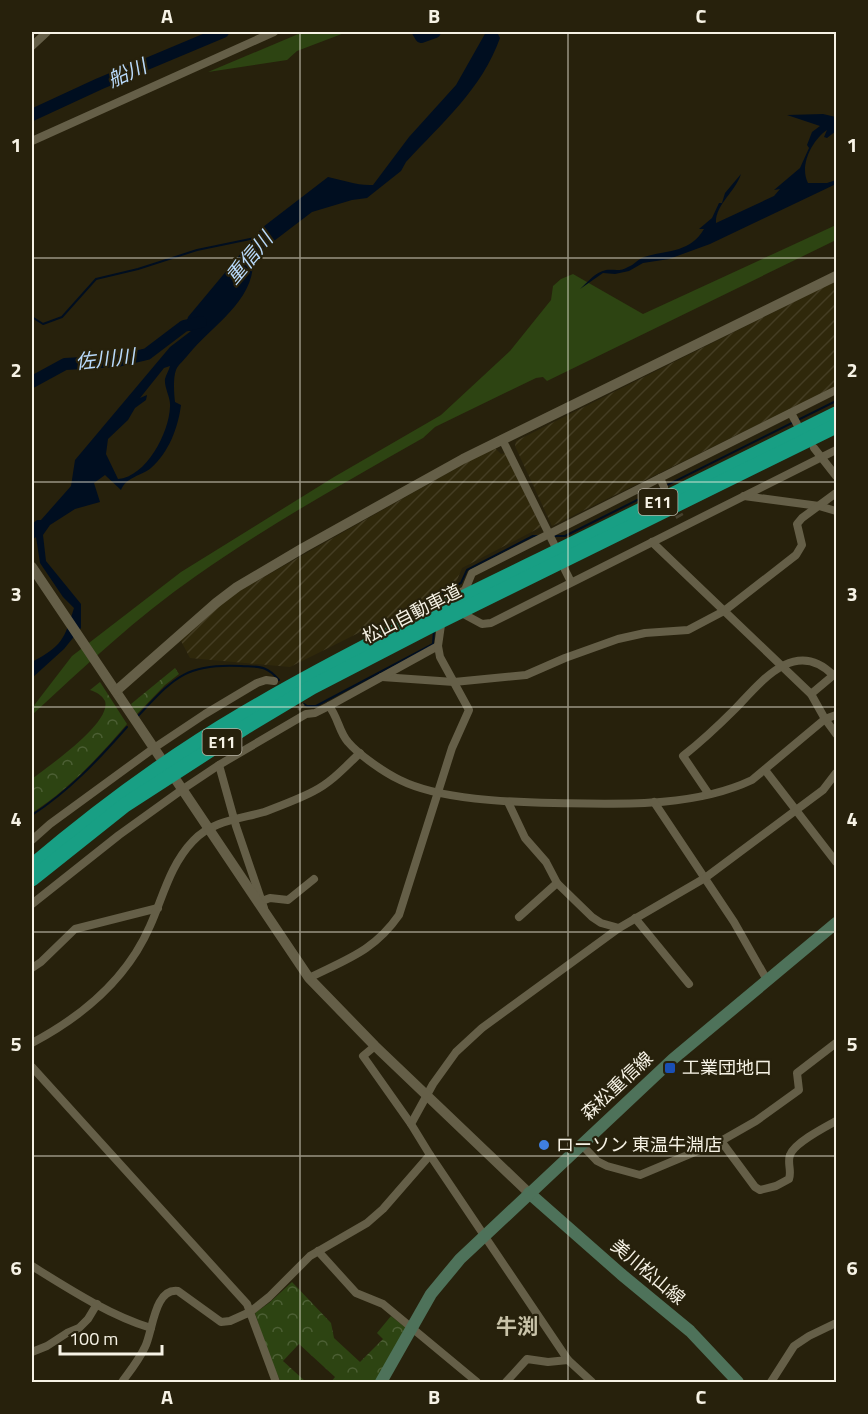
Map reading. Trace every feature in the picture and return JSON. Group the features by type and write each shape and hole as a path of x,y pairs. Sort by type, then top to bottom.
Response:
{"highway":[{"name":"松山自動車道","path":"481,595 837,414"},
{"name":"松山自動車道","path":"32,866 119,796 224,726 306,678 837,426"},
{"name":"松山自動車道","path":"32,879 125,806 247,726 425,622"}],"main road":[{"name":"森松重信線","path":"381,1383 431,1294 446,1273 673,1059 837,923"},
{"name":"美川松山線","path":"530,1193 621,1274 690,1331 738,1383"}],"street":[{"path":"32,46 47,32"},
{"path":"32,141 274,32"},
{"path":"116,691 166,645 237,587 502,439 837,276"},
{"path":"309,978 371,946 399,915 452,748 469,710 440,657 438,646 444,600 465,590 472,573 837,390"},
{"path":"791,413 797,424"},
{"path":"502,439 554,544"},
{"path":"814,448 837,477"},
{"path":"443,611 457,611 482,624 490,623 652,542 682,521 744,496 837,450"},
{"path":"660,478 664,487"},
{"path":"382,677 453,682 526,675 618,639 645,633 688,630 724,611 796,555 802,545 797,524 801,518 837,493"},
{"path":"744,496 819,506 837,511"},
{"path":"652,542 811,694 825,719 837,734"},
{"path":"32,567 157,753"},
{"path":"565,570 571,582"},
{"path":"32,904 119,835 219,765 304,711 315,713 438,646"},
{"path":"708,793 683,756 716,728 763,678 783,666 809,660 835,674 811,694"},
{"path":"32,840 50,824 157,753 205,714 257,683 266,680 273,681"},
{"path":"329,706 348,742 399,780 439,791 508,802 634,804 674,801 738,787 765,770 825,719 837,715"},
{"path":"32,1043 69,1022 112,984 138,950 158,908 170,874 192,841 208,828 265,811 315,791 331,780 360,753"},
{"path":"219,765 266,913"},
{"path":"765,770 835,856"},
{"path":"411,1124 433,1084 456,1052 482,1028 619,928 705,878 797,810 823,789 837,773"},
{"path":"176,780 309,978 375,1046 530,1193"},
{"path":"508,802 525,837 546,862 557,883 601,923 619,928"},
{"path":"654,802 734,922 767,980"},
{"path":"262,901 270,898 288,900 314,879"},
{"path":"519,917 557,883"},
{"path":"32,968 75,929 158,908"},
{"path":"635,918 689,984"},
{"path":"581,1144 597,1161 607,1166 640,1174 721,1141 756,1121 793,1096 799,1090 797,1073 837,1043"},
{"path":"375,1046 363,1056 568,1360 592,1383"},
{"path":"32,1067 247,1304 276,1383"},
{"path":"721,1141 755,1187 760,1190 776,1186 789,1179 790,1155 795,1148 837,1121"},
{"path":"122,1383 146,1346 161,1298 167,1292 178,1291 221,1322 230,1321 250,1312 269,1297 300,1264 367,1223 430,1155"},
{"path":"318,1251 356,1293 383,1304 477,1383"},
{"path":"32,1266 97,1304 151,1328"},
{"path":"32,1352 79,1328 97,1304"},
{"path":"771,1383 794,1346 837,1323"},
{"path":"506,1383 527,1359 548,1362 568,1360"}],"shaded area":[{"path":"836,281 836,386 552,526 515,446 516,441"},
{"path":"494,447 501,454 505,453 541,527 462,568 455,585 290,667 190,658 180,639 213,610 241,590"}],"green space":[{"path":"303,32 347,32 297,51 287,60 208,72"},
{"path":"836,225 836,240 547,381 543,377 536,378 435,427 423,438 279,522 223,557 153,608 32,715 32,708 72,656 181,572 334,477 441,415 510,351 551,300 553,286 561,279 573,274 643,314"},
{"path":"175,668 179,674 136,715 131,704"},
{"path":"100,682 127,724 82,772 32,813 32,779 77,744 99,721 105,701 99,694 90,690"},
{"path":"292,1282 331,1323 334,1338 360,1362 383,1339 377,1333 391,1316 406,1328 376,1382 331,1382 335,1377 299,1344 283,1361 306,1382 281,1382 271,1362 255,1313"}],"water":[{"name":"重信川","path":"486,32 497,32 500,38 483,73 472,89 406,162 401,171 367,198 312,212 253,257 248,287 240,299 176,370 175,402 181,405 180,414 172,439 157,462 147,471 126,482 121,490 105,475 94,483 100,502 75,509 50,525 43,535 46,561 81,604 81,628 64,649 32,678 32,662 50,651 60,641 74,608 63,597 40,563 36,537 32,540 32,524 41,520 71,486 75,460 170,347 191,331 184,330 188,317 263,227 328,177 356,184 373,185 409,137 456,85","holes":["170,366 165,377 170,400 169,417 160,441 138,471 118,479 106,454 108,439 128,420 135,408 146,400 147,395 140,398 164,368"]},
{"path":"823,114 836,117 836,131 827,138 824,137 827,130 816,140 806,161 806,176 808,183 827,183 836,180 836,184 710,244 669,259 643,263 629,271 615,274 603,273 580,289 602,271 622,269 644,257 685,247 692,243 704,229 699,229 712,218 719,203 722,203 725,193 741,174 722,204 716,223 774,196 780,189 774,190 800,168 809,148 807,145 812,132 820,126 787,115"}],"waterway":[{"name":"船川","path":"32,115 223,32"},
{"name":"船川","path":"418,32 421,37 435,32"},
{"name":"重信川","path":"32,317 43,324 62,317 96,279 138,269 197,250 255,238"},
{"name":"佐川川","path":"32,382 65,364 118,361 147,354 184,326 201,322"},
{"path":"554,536 565,536 836,401"},
{"path":"437,603 438,595 461,583 467,570 533,536 539,536"},
{"path":"304,704 316,706 433,644 434,630"},
{"path":"137,717 171,683 206,667 258,667 266,669 279,680"},
{"path":"32,815 83,774 127,727"}],"tunnel":[{"path":"673,504 680,517"},
{"path":"291,698 302,708"}],"place":[{"name":"工業団地口","path":"670,1068"},
{"name":"ローソン 東温牛淵店","path":"544,1145"}],"district":[{"name":"牛渕","path":"517,1327"}]}
